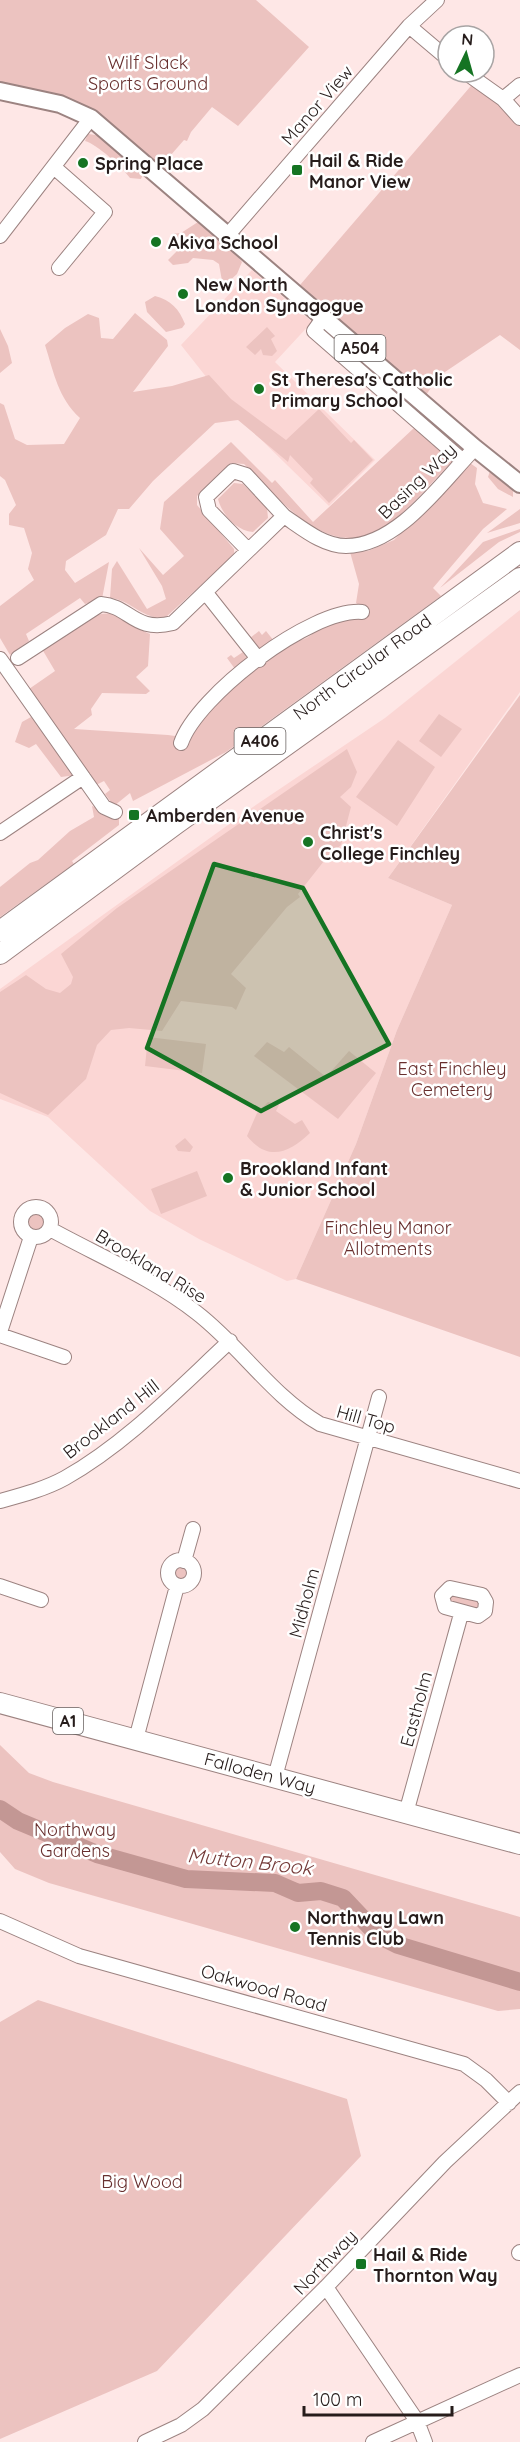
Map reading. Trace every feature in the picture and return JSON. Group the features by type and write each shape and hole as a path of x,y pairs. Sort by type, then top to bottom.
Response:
{"highway":[{"name":"North Circular Road","path":"0,931 520,552"},
{"name":"North Circular Road","path":"0,954 176,824 520,578"},
{"name":"Falloden Way","path":"0,1703 520,1844"}],"main road":[{"name":"A504","path":"0,91 60,104 91,118 475,448 520,484"}],"street":[{"path":"413,0 424,10"},
{"name":"Manor View","path":"227,236 409,26 437,0"},
{"path":"409,26 436,48"},
{"path":"482,84 503,99 520,118"},
{"path":"503,99 520,85"},
{"path":"0,236 55,168 91,118"},
{"path":"55,168 105,212 59,268"},
{"path":"324,317 314,331 463,461"},
{"name":"Basing Way","path":"248,550 208,510 206,497 233,471 246,475 284,516 323,541 344,546 372,543 396,530 475,448"},
{"path":"18,658 101,603 140,623 157,627 173,623 284,516"},
{"path":"206,593 259,660"},
{"path":"182,743 186,730 198,712 216,693 259,660 302,631 351,611 362,612"},
{"path":"0,659 105,807 115,812"},
{"path":"0,832 83,777"},
{"path":"40,1207 48,1212 52,1220 50,1229 44,1235 31,1237 24,1232 21,1223 23,1214 30,1208 40,1207"},
{"name":"Brookland Rise","path":"50,1229 176,1297 230,1341"},
{"path":"31,1237 0,1333 64,1357"},
{"name":"Hill Top","path":"230,1341 302,1413 320,1424 520,1481"},
{"name":"Brookland Hill","path":"0,1501 63,1479 97,1457 152,1413 230,1341"},
{"name":"Midholm","path":"275,1777 379,1397"},
{"path":"136,1739 177,1586 188,1584 194,1574 190,1563 184,1561 194,1529"},
{"path":"0,1586 41,1600"},
{"name":"Eastholm","path":"406,1814 461,1614"},
{"name":"Oakwood Road","path":"1,1923 79,1956 464,2064 486,2080 509,2103"},
{"name":"Northway","path":"145,2442 181,2425 203,2409 326,2287 446,2162 520,2092"},
{"path":"326,2287 417,2421 425,2442"},
{"path":"373,2442 520,2375"}],"highlighted area":[{"path":"214,864 303,888 389,1044 261,1111 147,1048"}],"shaded area":[{"name":"St Theresa's Catholic Primary School","path":"252,270 312,322 275,362 375,460 329,506 237,416 181,345"},
{"name":"Christ's College Finchley","path":"520,610 520,692 388,878 452,905 397,1030 356,1144 296,1279 287,1281 199,1239 150,1211 48,1117 0,1099 0,989 253,807 385,718"}],"green space":[{"name":"Wilf Slack Sports Ground","path":"0,0 256,0 309,47 238,126 212,107 191,132 187,141 184,140 156,172 91,118 0,91"},
{"path":"473,84 481,84 520,117 520,350 500,335 439,376 424,398 294,292"},
{"path":"88,134 111,142 144,171 141,179 130,178 109,157 85,141"},
{"path":"198,222 230,247 242,262 237,274 226,284 222,281 219,264 213,260 193,258 188,263 173,265 168,260 183,245 171,234 181,233"},
{"path":"155,296 166,300 177,310 185,324 182,328 166,332 147,312 145,302"},
{"path":"135,313 167,340 168,346 133,392 172,386 209,375 231,399 286,440 319,409 351,443 354,440 373,460 329,503 310,483 313,479 290,455 288,462 238,420 215,423 153,481 129,509 118,509 106,535 66,561 65,570 75,583 109,562 102,599 85,604 80,598 26,634 29,641 10,655 0,638 0,606 34,580 28,569 32,553 24,528 9,525 9,514 16,505 5,480 0,476 0,403 4,405 15,439 27,445 64,444 80,418 62,393 45,345 65,328 88,314 99,318 101,338 113,339"},
{"path":"267,327 275,336 271,339 277,351 272,356 263,355 261,349 255,355 246,347"},
{"path":"0,329 8,346 12,363 0,373"},
{"path":"414,428 453,461 398,516 369,535 348,538 329,534 291,511 244,464 231,463 197,496 197,505 234,549 234,555 166,617 151,616 125,602 110,598 112,569 117,561 147,609 166,599 162,586 139,548 163,575 184,556 160,529 164,502 231,442 272,483 275,480 313,522"},
{"path":"470,463 477,468 475,484 483,503 507,509 483,529 433,588 441,596 226,752 133,801 130,793 114,806 105,794 110,790 104,781 96,785 29,689 55,671 42,649 87,619 107,613 117,615 150,634 148,666 136,677 150,691 146,694 102,693 91,709 92,715 74,729 175,736 177,745 211,705 216,705 236,683 291,642 307,637 319,626 360,606 356,603 359,584 350,552 368,551 394,540"},
{"path":"490,471 513,489 513,497 498,489 488,477"},
{"path":"234,483 243,484 267,508 268,518 253,532 236,525 220,505 218,499"},
{"path":"520,509 520,523 487,533"},
{"path":"520,529 520,532 499,542 440,588 483,542"},
{"path":"259,631 262,635 266,631 274,641 260,652 250,638"},
{"path":"243,652 248,660 235,669 227,658 231,655 234,658"},
{"name":"East Finchley Cemetery","path":"520,695 520,1357 296,1279 356,1144 397,1030 452,905 388,878"},
{"path":"439,714 462,729 441,757 419,741"},
{"path":"31,717 76,775 61,777 36,744 29,748 15,742 22,722"},
{"path":"398,740 435,767 397,826 356,797"},
{"path":"347,749 357,772 351,787 340,797 351,807 341,845 324,861 298,894 300,897 287,907 231,974 246,988 236,1010 232,1007 181,1001 162,1031 129,1028 111,1030 97,1045 86,1079 48,1115 0,1093 0,992 26,975 46,989 60,993 71,984 73,977 61,954 117,908"},
{"path":"92,806 119,816 119,825 72,861 74,864 0,917 0,887 30,863 38,860 70,831 94,817"},
{"path":"148,1037 206,1044 202,1073 145,1066"},
{"path":"267,1042 284,1052 289,1047 326,1077 349,1051 376,1073 338,1119 254,1056"},
{"path":"268,1102 279,1105 276,1111 295,1124 302,1120 310,1133 294,1146 278,1152 271,1152 255,1144 247,1136 257,1113"},
{"path":"185,1138 193,1147 190,1152 178,1151 175,1146"},
{"path":"197,1171 207,1196 161,1214 151,1189"},
{"path":"36,1211 44,1214 47,1222 44,1230 36,1233 28,1230 25,1222 28,1214"},
{"path":"181,1564 187,1567 190,1573 187,1579 181,1582 175,1579 172,1573 175,1567"},
{"path":"448,1592 480,1597 482,1609 452,1608"},
{"name":"Northway Gardens","path":"0,1745 29,1773 53,1782 520,1917 520,2009 498,2011 49,1883 15,1869 0,1852"},
{"name":"Big Wood","path":"38,2000 347,2099 361,2156 157,2371 0,2439 0,2022"}],"waterway":[{"name":"Mutton Brook","path":"0,1809 18,1821 97,1854 186,1879 275,1883 298,1893 321,1891 343,1898 378,1935 398,1945 520,1982"}],"place":[{"name":"Spring Place","path":"83,163"},
{"name":"Hail & Ride Manor View","path":"297,170"},
{"name":"Akiva School","path":"156,242"},
{"name":"New North London Synagogue","path":"183,294"},
{"name":"St Theresa's Catholic Primary School","path":"259,389"},
{"name":"Amberden Avenue","path":"134,815"},
{"name":"Christ's College Finchley","path":"308,842"},
{"name":"Brookland Infant & Junior School","path":"228,1178"},
{"name":"Northway Lawn Tennis Club","path":"295,1927"},
{"name":"Hail & Ride Thornton Way","path":"361,2264"}],"park label":[{"name":"Finchley Manor Allotments","path":"388,1237"}]}
